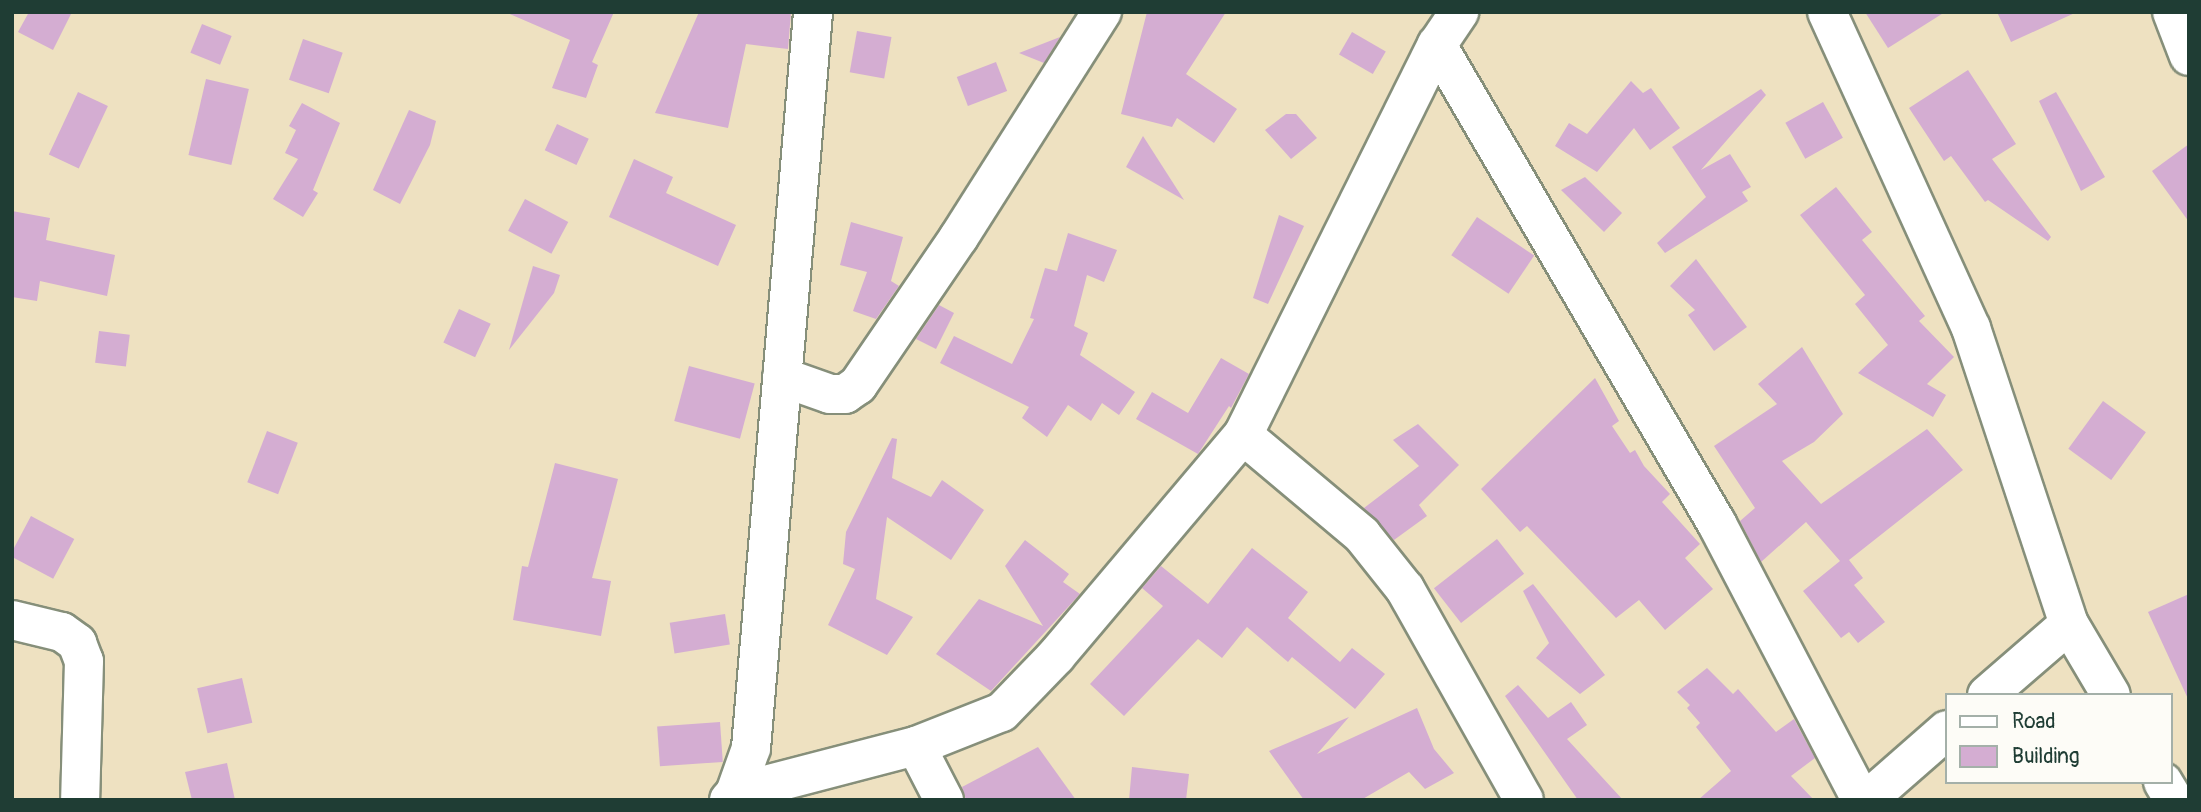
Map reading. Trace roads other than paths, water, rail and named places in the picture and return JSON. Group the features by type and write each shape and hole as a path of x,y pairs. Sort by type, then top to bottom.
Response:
{"street":[{"path":"732,796 751,748 813,12"},
{"path":"782,377 830,394 845,394 858,385 959,237 1102,12"},
{"path":"732,796 916,746 1002,712 1097,608 1243,435 1437,45 1459,12"},
{"path":"1827,12 1971,328 2069,624 2110,693"},
{"path":"2172,12 2189,56"},
{"path":"1437,45 1717,524 1861,800"},
{"path":"1243,435 1362,535 1405,589 1524,800"},
{"path":"12,620 61,632 77,643 85,661 80,800"},
{"path":"1989,693 2069,624"},
{"path":"1867,800 1946,731"},
{"path":"916,746 944,800"},
{"path":"2164,784 2174,800"}]}
